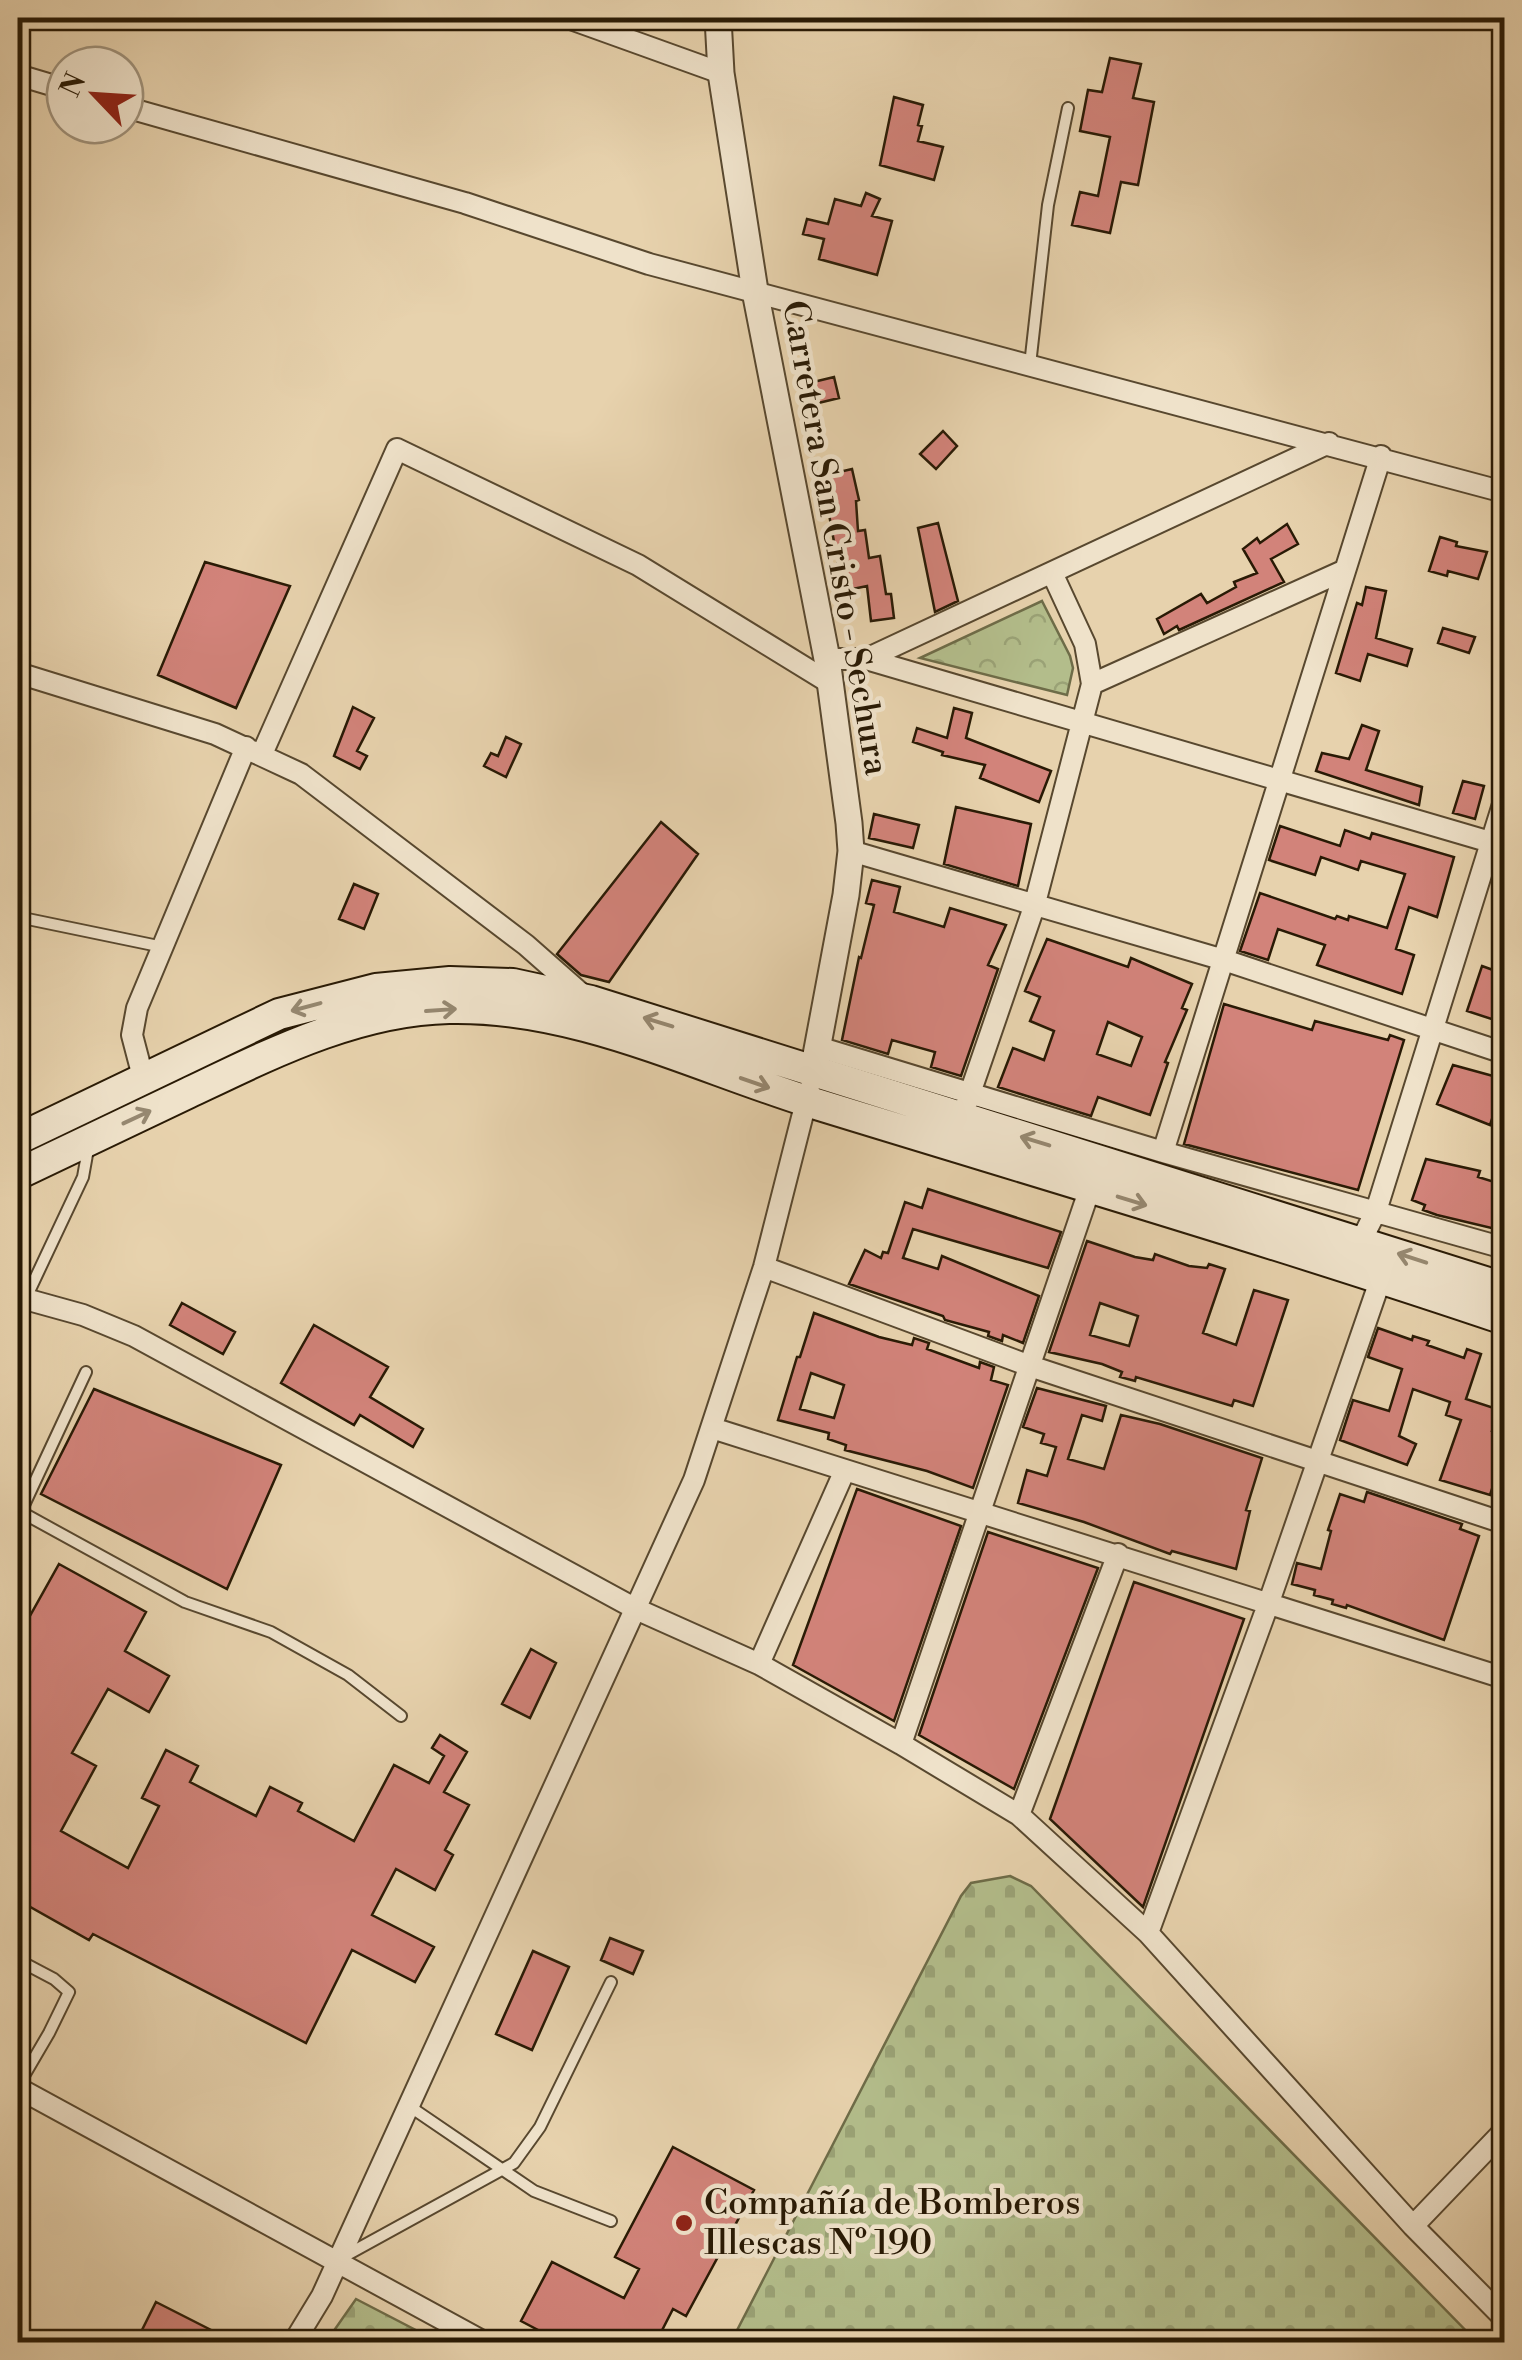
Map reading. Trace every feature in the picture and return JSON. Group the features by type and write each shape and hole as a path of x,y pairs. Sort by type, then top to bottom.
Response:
{"main road":[{"path":"18,1139 279,1014 376,989 450,982 514,984 591,1002 813,1073 1090,1188 1504,1320"},
{"path":"18,1174 294,1043 385,1016 447,1008 508,1010 966,1105 1504,1288"}],"street":[{"path":"568,18 721,72"},
{"name":"Carretera San Cristo - Sechura","path":"718,18 721,72 754,291 828,671 851,851 813,1073"},
{"path":"18,75 45,83"},
{"path":"145,113 466,203 649,264 1381,456 1504,492"},
{"path":"144,1078 132,1034 137,1008 396,448 638,565 828,671 866,659 1053,574 1329,443"},
{"path":"1163,1152 1381,456"},
{"path":"1092,684 1343,572"},
{"path":"1053,574 1085,644 1092,684 1034,907 966,1105 1163,1152 1504,1248"},
{"path":"866,659 1498,845"},
{"path":"18,672 254,750 300,774 526,945 591,1002"},
{"path":"1360,1241 1376,1211 1498,845 1504,800"},
{"path":"851,851 1224,960 1504,1054"},
{"path":"294,2342 322,2296 694,1480 764,1267 813,1073"},
{"path":"901,1744 1090,1188"},
{"path":"764,1267 1030,1366 1504,1524"},
{"path":"1148,1933 1269,1602 1381,1278"},
{"path":"21,1298 83,1315 134,1336 636,1609 759,1664 1018,1815 1148,1933 1413,2226 1504,2318"},
{"path":"712,1428 1504,1678"},
{"path":"759,1664 844,1470"},
{"path":"1018,1815 1118,1554"},
{"path":"18,2087 484,2342"},
{"path":"1413,2226 1504,2131"}],"lane":[{"path":"1030,365 1048,205 1068,108"},
{"path":"20,919 163,947"},
{"path":"21,1298 82,1178 90,1139"},
{"path":"86,1372 19,1515 185,1602 271,1632 348,1675 401,1716"},
{"path":"18,1960 54,1979 68,1992 18,2087"},
{"path":"338,2260 514,2163 540,2127 610,1982"},
{"path":"408,2106 500,2170 563,2204 612,2221"}],"green space":[{"path":"1042,601 1070,656 1073,668 1067,695 920,658"},
{"path":"1010,1876 1031,1886 1477,2342 731,2342 961,1896 971,1883"},
{"path":"356,2299 439,2342 326,2342"}],"building":[{"path":"1110,58 1141,64 1133,98 1154,102 1138,185 1121,182 1110,233 1072,225 1080,192 1098,196 1110,137 1080,131 1088,90 1102,92"},
{"path":"894,97 923,105 918,141 943,147 934,180 880,165"},
{"path":"866,193 880,199 872,216 892,221 877,275 819,259 824,239 803,234 807,219 828,224 835,199 861,206"},
{"path":"834,377 839,398 806,406 801,385"},
{"path":"943,431 957,446 936,469 920,454"},
{"path":"852,469 859,500 858,531 865,530 869,558 880,556 894,618 871,621 867,586 843,591 822,476"},
{"path":"938,523 958,601 935,612 918,528"},
{"path":"1287,524 1298,544 1271,559 1284,582 1164,634 1157,619 1201,594 1207,603 1236,587 1234,582 1257,573 1243,549 1257,538 1260,543"},
{"path":"1440,537 1457,542 1456,546 1487,552 1478,579 1448,571 1447,576 1429,571"},
{"path":"205,562 290,586 236,708 158,675"},
{"path":"1366,587 1386,591 1376,638 1412,649 1407,666 1368,654 1360,681 1336,673 1357,603 1362,605"},
{"path":"1443,628 1475,637 1469,653 1438,643"},
{"path":"353,707 374,718 357,751 367,756 360,769 334,756"},
{"path":"954,708 972,713 966,738 1051,771 1039,802 980,778 985,765 942,755 943,752 913,742 917,728 947,738"},
{"path":"1362,725 1379,731 1366,770 1422,787 1419,805 1316,771 1322,753 1349,759"},
{"path":"506,737 521,744 506,777 484,766 491,753 498,756"},
{"path":"1463,781 1484,786 1475,819 1453,813"},
{"path":"956,807 1031,824 1018,886 944,864"},
{"path":"874,814 919,825 913,848 869,838"},
{"path":"661,822 698,854 609,982 581,975 557,954"},
{"path":"1280,826 1340,846 1345,830 1370,839 1372,833 1454,857 1437,917 1409,907 1396,949 1414,955 1402,994 1317,965 1325,945 1278,929 1268,960 1240,951 1260,893 1335,919 1337,916 1348,920 1349,916 1387,928 1405,874 1361,861 1358,870 1321,857 1315,875 1269,860"},
{"path":"872,880 900,887 894,912 944,927 950,908 1006,925 988,965 998,969 961,1076 931,1067 935,1052 892,1040 888,1054 842,1040 874,905 866,903"},
{"path":"354,884 378,894 364,929 339,919"},
{"path":"1047,939 1128,967 1131,958 1192,984 1182,1008 1187,1010 1165,1062 1168,1063 1150,1115 1098,1097 1091,1116 998,1087 1013,1048 1044,1060 1054,1031 1030,1021 1040,997 1025,991","holes":["1108,1022 1142,1037 1131,1066 1097,1054"]},
{"path":"1482,966 1504,974 1504,1023 1467,1011"},
{"path":"1224,1004 1312,1030 1315,1021 1388,1040 1390,1035 1404,1040 1358,1190 1184,1144"},
{"path":"1453,1065 1504,1079 1504,1124 1492,1119 1490,1125 1437,1104"},
{"path":"1426,1159 1480,1171 1478,1177 1504,1185 1504,1231 1437,1215 1412,1200"},
{"path":"928,1189 1061,1232 1048,1268 913,1229 903,1258 938,1269 942,1256 1039,1296 1023,1343 1003,1335 1002,1341 988,1336 989,1332 849,1284 865,1250 881,1258 883,1252 888,1253 905,1202 922,1208"},
{"path":"1087,1241 1135,1257 1153,1260 1155,1254 1189,1266 1207,1268 1209,1264 1225,1269 1203,1333 1236,1345 1254,1290 1288,1300 1253,1406 1234,1400 1232,1406 1136,1377 1135,1381 1120,1377 1122,1372 1102,1364 1049,1352","holes":["1100,1303 1138,1316 1129,1346 1090,1335"]},
{"path":"182,1303 235,1332 223,1354 170,1325"},
{"path":"814,1313 879,1337 912,1345 914,1338 929,1343 927,1349 979,1368 980,1362 994,1367 991,1380 1008,1385 973,1488 927,1471 845,1450 846,1445 828,1439 829,1433 778,1420","holes":["811,1373 844,1385 834,1418 800,1409"]},
{"path":"314,1325 388,1367 370,1397 423,1429 413,1447 360,1415 354,1425 281,1383"},
{"path":"1378,1328 1412,1340 1413,1336 1429,1341 1427,1345 1464,1358 1467,1349 1481,1354 1466,1399 1500,1410 1492,1431 1504,1435 1504,1453 1490,1495 1440,1480 1461,1420 1446,1415 1450,1402 1413,1389 1399,1436 1416,1444 1407,1465 1340,1440 1353,1400 1389,1411 1402,1369 1368,1357"},
{"path":"1037,1388 1106,1406 1102,1421 1082,1415 1068,1459 1104,1469 1121,1415 1262,1458 1246,1510 1250,1511 1236,1569 1172,1551 1170,1554 1018,1503 1027,1470 1047,1476 1056,1447 1041,1443 1044,1434 1023,1427"},
{"path":"94,1389 281,1465 227,1589 41,1494"},
{"path":"857,1489 961,1526 894,1721 793,1665"},
{"path":"1367,1492 1462,1524 1460,1529 1479,1536 1444,1640 1347,1605 1346,1608 1332,1604 1333,1600 1314,1595 1315,1590 1292,1584 1297,1563 1321,1569 1340,1494 1364,1502"},
{"path":"988,1532 1098,1568 1014,1789 919,1735"},
{"path":"59,1564 146,1612 125,1651 169,1676 149,1712 108,1689 72,1753 96,1766 61,1831 128,1868 159,1806 142,1798 166,1750 198,1766 190,1782 256,1816 270,1787 302,1803 298,1811 354,1841 394,1765 429,1783 444,1756 432,1748 440,1735 467,1752 444,1792 469,1805 445,1850 453,1855 435,1890 396,1869 372,1915 434,1947 415,1982 352,1950 306,2043 93,1934 89,1940 18,1900 18,1628 22,1630"},
{"path":"1134,1582 1244,1619 1143,1907 1050,1819"},
{"path":"531,1649 556,1663 530,1718 502,1704"},
{"path":"610,1938 643,1951 633,1974 601,1960"},
{"path":"533,1951 569,1967 532,2050 496,2034"},
{"path":"673,2147 754,2190 686,2316 673,2309 656,2342 561,2342 521,2321 552,2262 624,2298 639,2269 615,2257"},
{"path":"156,2302 213,2331 207,2342 136,2342"}],"place":[{"name":"Compañía de Bomberos Illescas Nº 190","path":"684,2223"}]}
